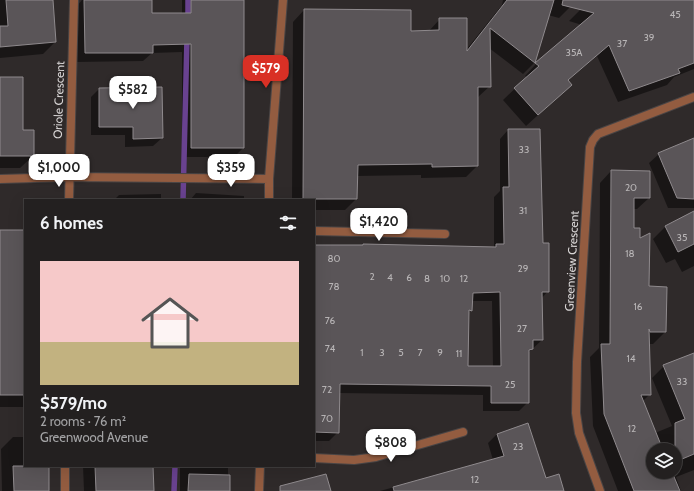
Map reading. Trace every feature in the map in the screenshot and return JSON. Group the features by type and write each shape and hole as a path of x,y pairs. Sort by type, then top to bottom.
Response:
{"street":[{"name":"Oriole Crescent","path":"69,199 74,0"},
{"path":"269,199 269,179 283,0"},
{"name":"Greenview Crescent","path":"600,491 579,433 576,413 590,147 598,134 694,97"},
{"path":"0,179 69,177 269,179"},
{"path":"315,231 445,234"},
{"path":"315,458 354,460 376,457 463,432"},
{"path":"65,467 65,491"},
{"path":"259,491 260,467"}],"building":[{"path":"6,0 53,0 56,42 0,47 0,26 8,26"},
{"path":"84,0 152,0 152,13 191,13 191,0 244,0 244,148 191,148 191,44 153,45 153,53 85,53"},
{"path":"507,0 554,0 535,63 490,28 491,87 478,87 478,166 432,167 432,164 358,165 357,199 303,199 304,9 411,10 411,31 439,30 439,18 467,18 467,51"},
{"path":"563,0 694,0 694,63 678,69 680,73 629,91 609,45 568,80 572,85 538,115 514,88 539,66 535,63 594,13 562,5"},
{"path":"0,77 23,77 23,130 34,130 34,156 0,156"},
{"path":"162,87 163,138 133,139 133,127 99,127 99,88"},
{"path":"508,129 540,129 543,243 549,243 549,292 542,292 543,340 533,340 533,349 529,350 529,403 491,403 491,386 340,384 339,433 315,432 315,245 363,244 496,247 496,244 504,244 503,187 509,187","holes":["500,292 501,366 468,366 469,310 472,311 473,293"]},
{"path":"694,138 694,199 677,198 658,153"},
{"path":"611,170 650,171 650,198 634,198 634,228 640,228 640,238 650,233 649,286 667,287 666,332 650,332 649,329 651,395 641,395 660,443 646,443 646,479 675,479 680,491 634,491 604,414 601,344 610,344"},
{"path":"694,211 694,244 678,252 665,226"},
{"path":"0,230 24,230 24,395 0,395"},
{"path":"694,353 694,454 682,459 682,443 675,443 675,423 685,419 663,365"},
{"path":"528,423 546,478 559,474 564,491 394,491 393,487 504,456 497,434"},
{"path":"13,466 49,467 49,491 14,491"},
{"path":"95,467 153,467 154,491 96,491"},
{"path":"189,474 230,475 230,491 188,491"},
{"path":"326,474 331,491 280,491 280,486"}],"waterway":[{"path":"188,0 188,20"},
{"path":"183,199 187,38"},
{"path":"174,491 175,467"}]}
